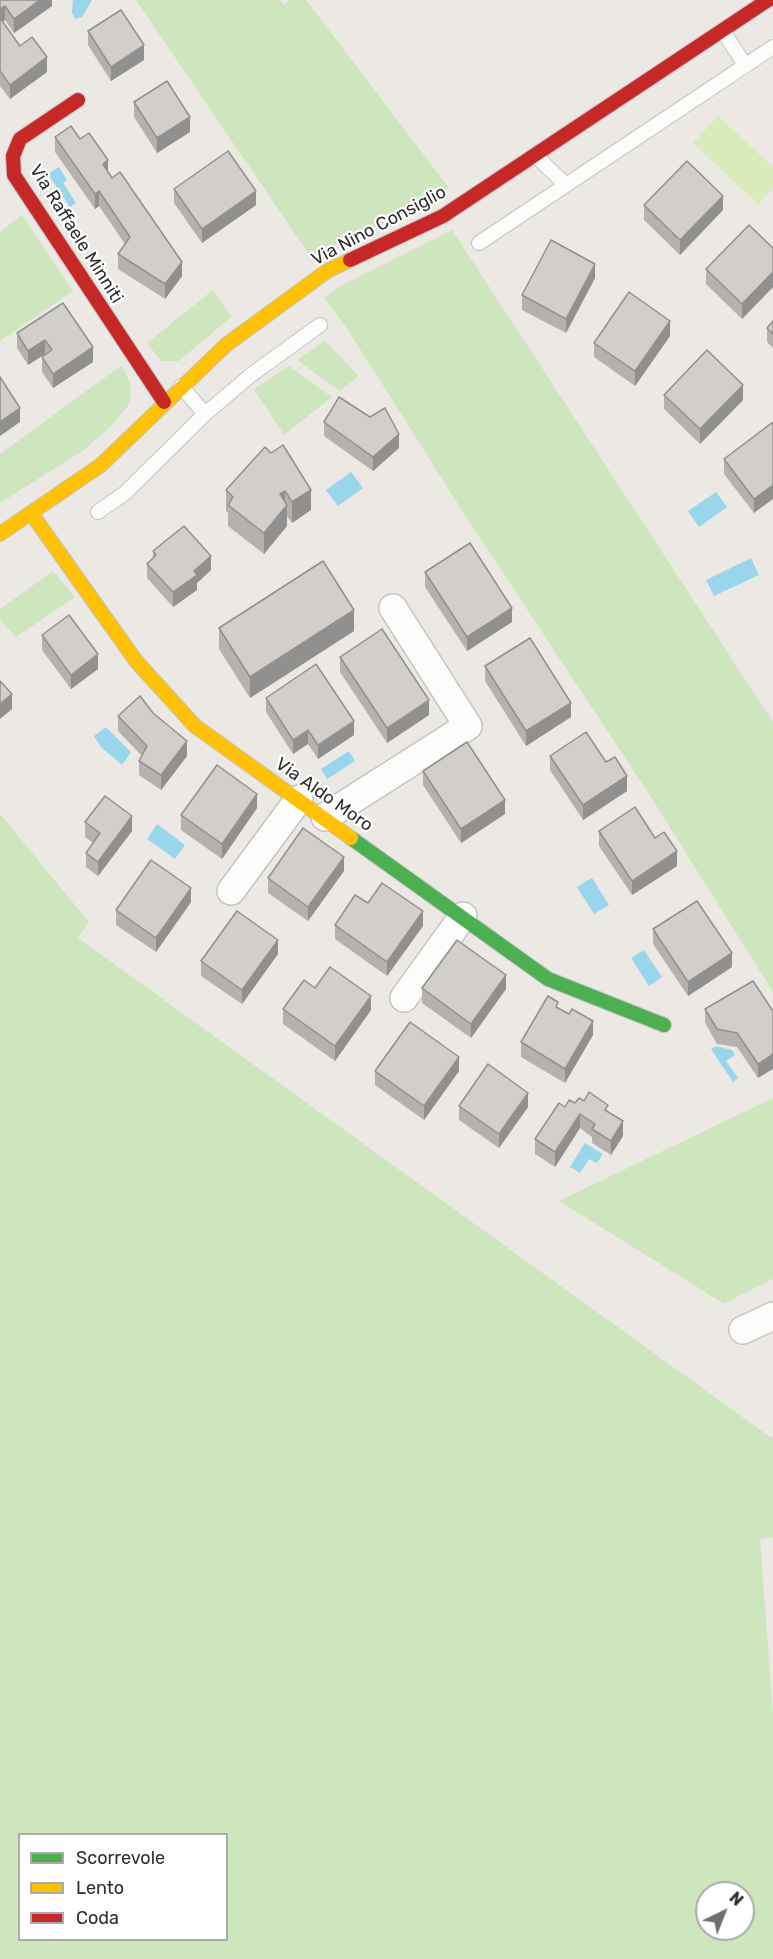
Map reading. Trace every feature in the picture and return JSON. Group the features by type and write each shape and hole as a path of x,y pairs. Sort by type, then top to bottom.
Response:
{"street":[{"name":"Via Nino Consiglio","path":"0,534 101,465 164,402 226,345 327,271 443,216 768,0"},
{"name":"Via Raffaele Minniti","path":"78,100 20,140 13,156 14,174 164,402"},
{"name":"Via Aldo Moro","path":"31,513 136,660 195,726 548,979 664,1025"},
{"path":"325,817 468,726 393,608"},
{"path":"231,891 299,799"},
{"path":"404,998 463,916"},
{"path":"743,1330 773,1316"}],"lane":[{"path":"723,31 745,65"},
{"path":"478,243 773,46"},
{"path":"536,156 566,185"},
{"path":"98,512 125,493 205,414 251,375 320,325"},
{"path":"182,386 205,414"}],"green space":[{"path":"136,0 280,0 284,5 290,0 306,0 449,188 408,212 324,250 312,259"},
{"path":"718,116 773,167 773,188 758,204 693,143"},
{"path":"22,215 73,291 0,341 0,232"},
{"path":"452,230 773,722 773,992 649,794 470,523 346,327 324,298 342,285"},
{"path":"213,290 231,317 179,361 161,361 147,343"},
{"path":"325,341 359,376 340,391 297,360"},
{"path":"122,365 131,386 130,399 128,406 112,425 84,450 0,503 0,454"},
{"path":"289,366 332,397 284,435 254,389"},
{"path":"53,571 75,597 16,637 0,620 0,609"},
{"path":"0,814 89,922 78,938 773,1439 773,1537 760,1539 773,1715 773,1959 0,1959"},
{"path":"773,1098 773,1279 731,1300 723,1303 559,1201"}],"water":[{"path":"73,0 92,0 82,17 75,19 72,13"},
{"path":"59,167 67,180 63,183 76,203 70,207 48,174"},
{"path":"351,472 363,488 338,506 326,490"},
{"path":"716,492 727,507 699,527 688,511"},
{"path":"751,558 759,575 714,596 706,580"},
{"path":"106,727 131,752 122,765 101,747 94,736"},
{"path":"349,751 355,761 327,779 321,769"},
{"path":"157,824 185,845 175,859 147,839"},
{"path":"592,878 609,905 594,914 577,887"},
{"path":"644,950 662,977 649,986 631,958"},
{"path":"716,1046 732,1050 735,1055 726,1061 738,1078 733,1082 711,1049"},
{"path":"585,1143 603,1154 597,1163 589,1159 580,1173 570,1167"}],"building":[{"path":"0,0 40,0 14,19 5,6 0,9"},
{"path":"121,10 144,45 111,67 88,31"},
{"path":"0,18 20,46 32,37 47,57 10,85 0,71"},
{"path":"167,81 190,117 157,138 134,102"},
{"path":"71,126 80,139 89,133 108,160 103,164 112,178 120,172 182,262 165,284 118,254 130,237 99,191 95,194 55,137"},
{"path":"228,151 256,191 202,229 174,189"},
{"path":"687,161 723,196 680,240 644,205"},
{"path":"749,225 773,248 773,272 742,304 706,269"},
{"path":"551,240 595,264 566,319 522,295"},
{"path":"629,292 670,321 635,371 594,343"},
{"path":"63,303 93,347 53,374 42,357 52,350 45,340 28,351 17,333"},
{"path":"773,321 773,334 767,328"},
{"path":"707,350 743,385 700,429 664,395"},
{"path":"0,377 20,408 0,422"},
{"path":"339,397 370,417 385,408 399,434 373,457 324,422"},
{"path":"773,422 773,485 754,499 724,459"},
{"path":"283,445 311,490 292,502 285,491 280,494 287,505 264,533 228,505 233,497 226,490 265,447 271,453"},
{"path":"184,526 211,556 194,571 197,575 173,592 147,564 156,555 153,551"},
{"path":"470,543 512,608 467,637 425,572"},
{"path":"323,561 354,610 250,677 219,628"},
{"path":"69,615 98,654 71,675 42,635"},
{"path":"382,629 429,700 387,728 340,657"},
{"path":"530,638 571,703 526,731 485,666"},
{"path":"316,664 354,721 318,745 308,730 293,740 266,698"},
{"path":"0,681 12,694 0,704"},
{"path":"140,696 153,713 187,741 161,775 139,761 147,746 118,716"},
{"path":"586,732 606,762 615,757 627,776 583,805 550,756"},
{"path":"467,742 505,800 461,829 423,771"},
{"path":"217,765 257,794 222,844 181,815"},
{"path":"105,796 132,816 98,862 86,853 100,833 85,822"},
{"path":"635,807 655,838 664,832 677,851 632,881 599,831"},
{"path":"303,828 344,857 308,907 268,878"},
{"path":"151,860 191,888 156,938 116,910"},
{"path":"382,883 423,911 387,962 335,925 355,895 368,903"},
{"path":"697,901 732,953 688,982 653,929"},
{"path":"237,911 278,940 242,990 201,961"},
{"path":"457,940 506,975 471,1024 422,988"},
{"path":"330,967 371,996 335,1046 283,1009 304,980 315,988"},
{"path":"753,981 773,1011 773,1054 758,1064 737,1033 717,1029 705,1009"},
{"path":"548,996 558,1002 556,1007 569,1014 572,1009 593,1021 565,1069 521,1042"},
{"path":"410,1022 459,1057 424,1106 375,1071"},
{"path":"488,1064 528,1093 499,1134 459,1106"},
{"path":"589,1092 608,1105 605,1110 623,1121 611,1141 592,1129 595,1124 580,1114 555,1152 535,1139 559,1103 565,1107 569,1100 575,1103 579,1098 584,1101"}],"traffic: fast":[{"path":"351,838 548,979 664,1025"}],"traffic: slow":[{"path":"0,534 101,465 226,345 327,271 350,260"},
{"path":"31,513 136,661 195,726 351,838"}],"traffic: jam":[{"path":"350,260 443,216 768,0"},
{"path":"78,100 20,139 13,156 14,175 164,402"}]}
